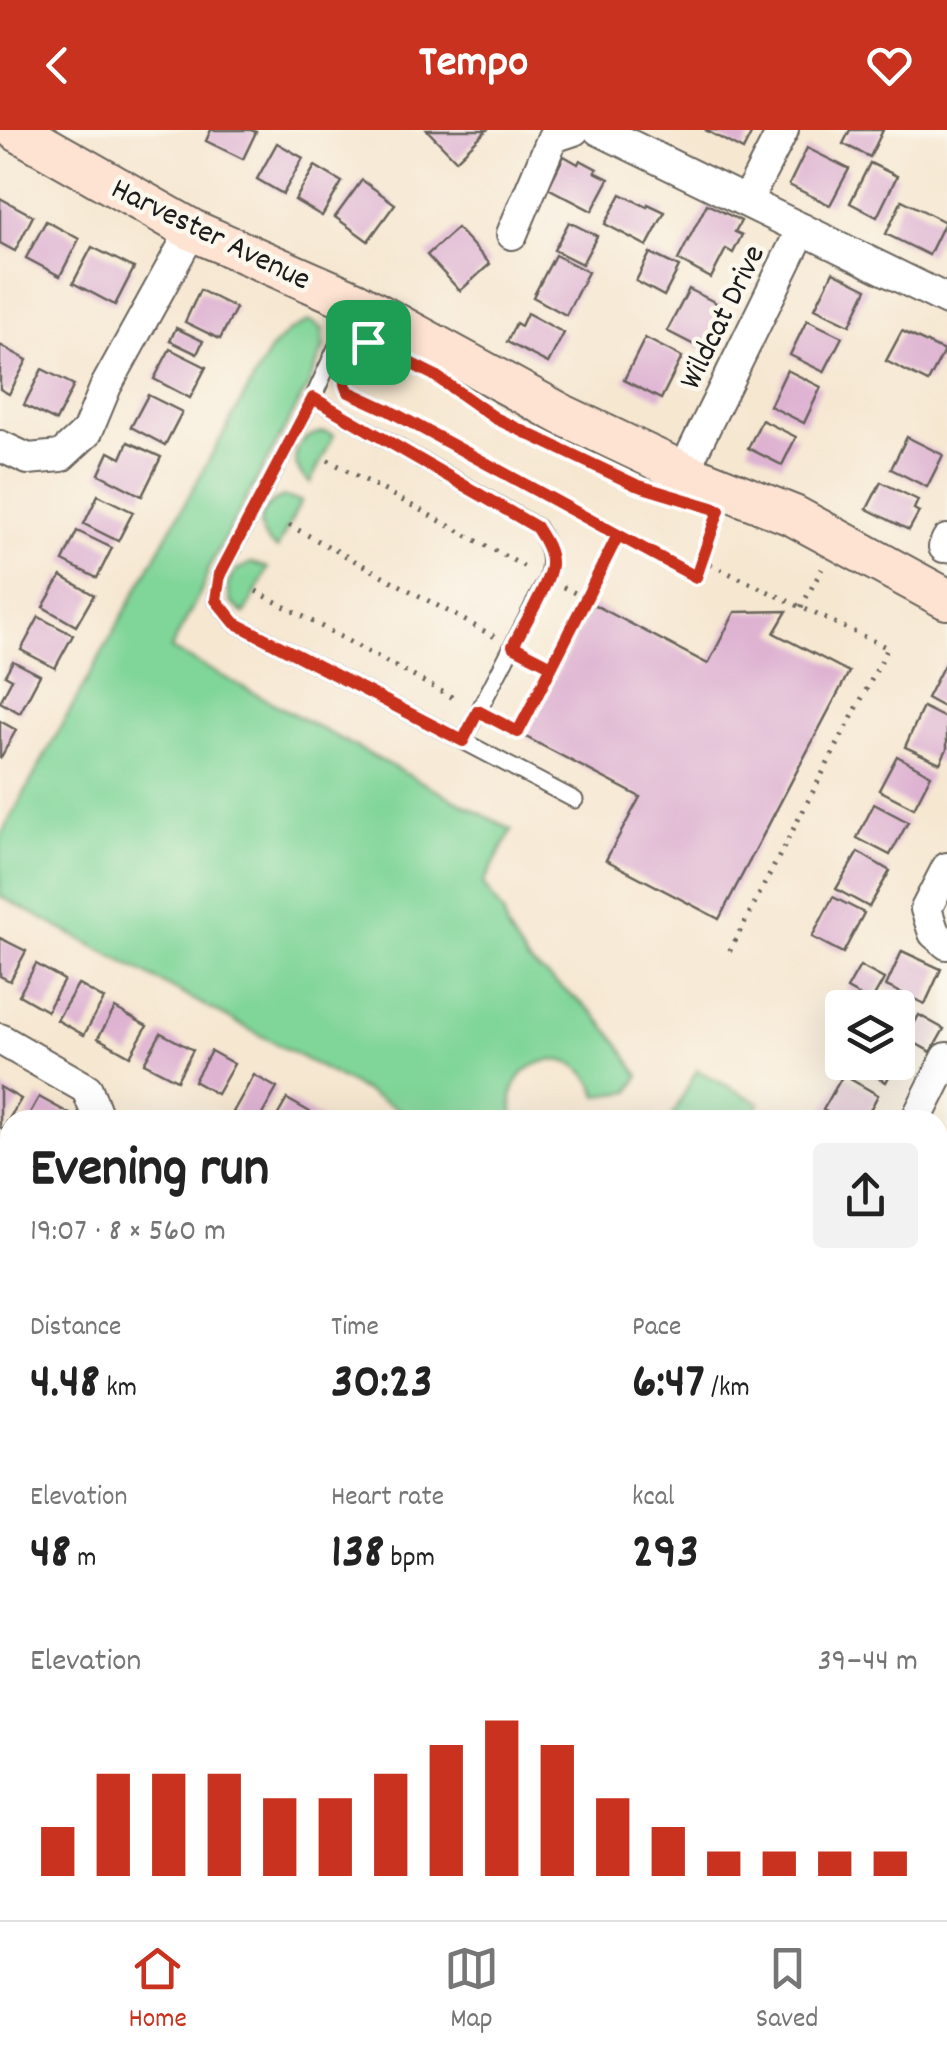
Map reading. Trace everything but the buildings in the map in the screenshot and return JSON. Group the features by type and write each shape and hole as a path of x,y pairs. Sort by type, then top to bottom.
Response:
{"street":[{"path":"512,234 553,136 574,130"},
{"path":"599,130 802,229"},
{"path":"747,200 783,130"},
{"name":"Harvester Avenue","path":"38,135 192,230 356,302 563,416 682,472 794,516 947,599"},
{"name":"Wildcat Drive","path":"682,472 802,229 947,300"},
{"path":"0,446 28,460 61,456 87,432 106,386 192,230"},
{"path":"947,868 926,909 934,934 947,944"},
{"path":"0,1039 88,1090 95,1110"},
{"path":"921,1110 947,1058"}],"lane":[{"path":"356,302 313,398 220,574 216,600 235,623 575,800"},
{"path":"313,398 536,527 548,545 552,564 547,579 463,741"}],"path":[{"path":"343,380 349,392 696,577 719,510"},
{"path":"328,460 586,599"},
{"path":"289,524 552,666"},
{"path":"256,591 518,732 618,535"},
{"path":"701,560 888,648 726,958"},
{"path":"801,607 827,561"}],"green space":[{"path":"309,321 317,324 323,330 324,347 308,386 208,569 204,585 171,649 512,830 483,884 504,915 507,929 526,960 593,1012 618,1042 639,1076 630,1092 598,1096 588,1076 557,1060 526,1070 516,1083 514,1110 400,1110 0,896 0,837 270,350 288,332"},
{"path":"325,432 334,435 310,483 297,467 296,452 306,439"},
{"path":"284,497 301,501 277,549 264,535 261,520 268,507"},
{"path":"251,563 268,568 245,614 231,603 227,586 235,571"},
{"path":"697,1070 760,1103 756,1110 675,1110"}],"route":[{"path":"368,342 360,344 343,380 349,392 618,535 552,666 513,646 552,564 548,545 536,527 313,398 220,574 216,600 235,623 463,741 478,711 518,732 552,666 586,599 618,535 696,577 719,510 636,485 495,418 434,375 368,342"}]}
